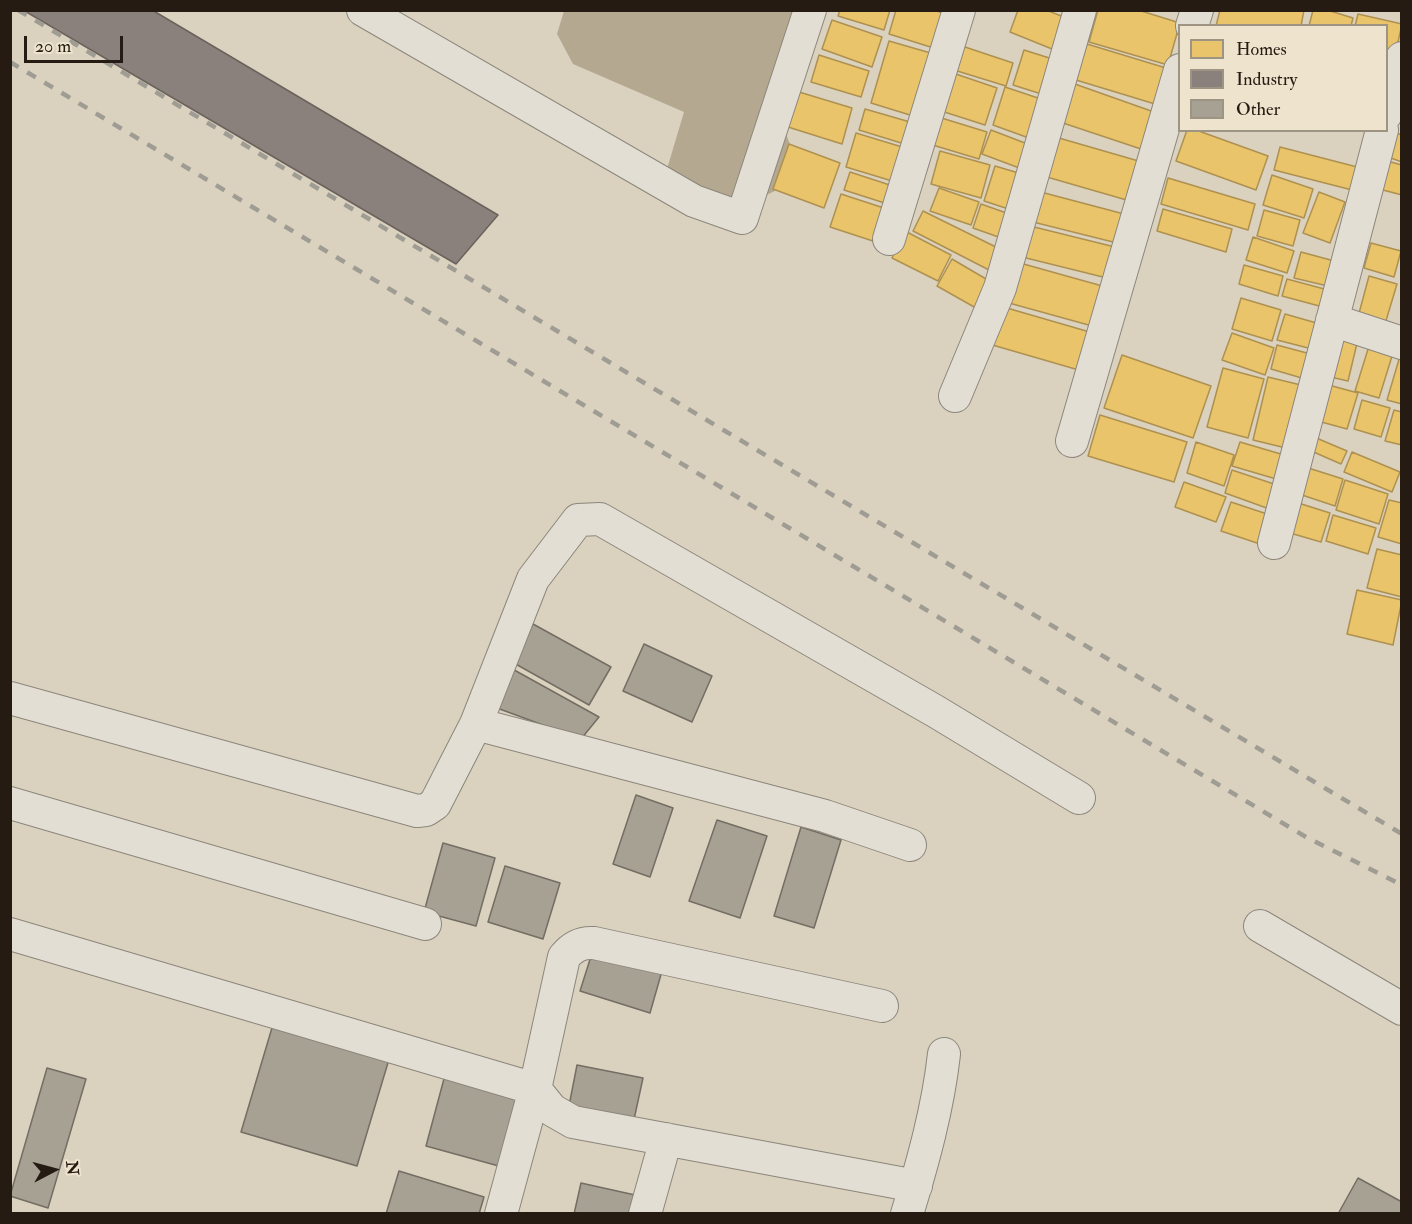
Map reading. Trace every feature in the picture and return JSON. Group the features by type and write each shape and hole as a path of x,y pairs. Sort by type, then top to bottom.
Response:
{"street":[{"path":"363,10 694,201 742,218 810,10"},
{"path":"889,239 959,10"},
{"path":"955,396 1000,288 1080,10"},
{"path":"1388,107 1401,58"},
{"path":"1072,441 1178,73"},
{"path":"1274,543 1381,132"},
{"path":"1332,320 1401,343"},
{"path":"10,698 422,811 435,804 476,724 533,579 578,520 600,519 935,711 1079,798"},
{"path":"476,724 825,816 910,845"},
{"path":"10,803 425,924"},
{"path":"1260,926 1401,1009"},
{"path":"10,934 535,1089 552,1110 573,1122 666,1139 911,1200 941,1083 944,1054"},
{"path":"501,1214 535,1089 564,957 570,950 585,942 594,943 882,1006"},
{"path":"645,1214 666,1139"}],"shaded area":[{"path":"564,11 820,11 784,128 802,178 733,211 667,169 684,112 573,64 557,34"}],"building: Homes":[{"path":"840,10 890,10 884,30 838,16"},
{"path":"896,10 934,10 951,16 940,50 889,34"},
{"path":"1018,10 1046,10 1069,19 1057,51 1010,32"},
{"path":"1098,10 1138,10 1180,23 1168,65 1089,42"},
{"path":"1220,10 1304,10 1301,24 1216,24"},
{"path":"1313,10 1327,10 1353,18 1352,24 1310,24"},
{"path":"1358,14 1402,24 1390,78 1388,78 1388,24 1356,24"},
{"path":"832,20 882,37 872,67 822,49"},
{"path":"889,41 941,56 923,119 871,103"},
{"path":"1087,44 1166,68 1155,104 1076,80"},
{"path":"962,46 1013,63 1006,86 954,70"},
{"path":"1024,50 1062,62 1051,97 1013,85"},
{"path":"819,55 869,71 861,97 811,82"},
{"path":"947,71 997,88 985,125 935,109"},
{"path":"1072,83 1154,112 1141,149 1060,122"},
{"path":"1005,87 1053,103 1040,142 993,125"},
{"path":"799,92 852,108 842,144 788,127"},
{"path":"865,109 917,124 911,146 859,130"},
{"path":"935,116 987,132 979,159 926,143"},
{"path":"991,130 1038,148 1030,172 982,154"},
{"path":"1186,132 1202,132 1268,156 1256,190 1176,161"},
{"path":"856,133 912,150 902,184 846,167"},
{"path":"1396,133 1402,135 1402,162 1388,157"},
{"path":"1052,136 1142,162 1130,201 1040,175"},
{"path":"789,144 840,163 824,208 773,189"},
{"path":"1280,147 1361,168 1356,191 1274,170"},
{"path":"940,151 990,165 981,198 931,184"},
{"path":"1387,161 1402,165 1402,195 1379,189"},
{"path":"995,166 1032,177 1021,213 984,201"},
{"path":"850,172 899,188 894,206 844,190"},
{"path":"1272,175 1313,189 1304,218 1263,205"},
{"path":"1168,178 1255,204 1248,230 1161,204"},
{"path":"939,188 979,202 971,225 930,211"},
{"path":"1037,191 1124,214 1117,243 1029,221"},
{"path":"1319,192 1345,202 1330,243 1303,233"},
{"path":"841,194 887,209 876,242 830,227"},
{"path":"981,204 1015,216 1007,240 973,228"},
{"path":"1163,209 1232,229 1226,252 1157,231"},
{"path":"1264,210 1300,220 1293,246 1257,236"},
{"path":"923,211 1004,251 993,272 913,231"},
{"path":"1022,224 1115,247 1107,278 1014,255"},
{"path":"905,231 951,255 938,281 892,258"},
{"path":"1253,237 1294,251 1287,273 1246,260"},
{"path":"1371,243 1401,251 1394,277 1364,268"},
{"path":"1301,252 1338,262 1332,287 1294,278"},
{"path":"952,259 998,286 983,312 937,286"},
{"path":"1020,263 1113,289 1103,329 1009,303"},
{"path":"1244,265 1283,276 1278,296 1239,284"},
{"path":"1369,276 1397,284 1385,324 1358,317"},
{"path":"1287,279 1328,290 1323,307 1282,296"},
{"path":"1241,298 1281,310 1272,341 1232,329"},
{"path":"1000,306 1100,335 1089,373 989,344"},
{"path":"1285,314 1327,326 1320,351 1277,340"},
{"path":"1333,329 1359,335 1348,381 1322,375"},
{"path":"1232,333 1274,348 1265,375 1222,360"},
{"path":"1277,345 1318,356 1312,381 1271,369"},
{"path":"1369,346 1393,353 1379,398 1355,391"},
{"path":"1122,355 1211,386 1193,438 1104,408"},
{"path":"1400,356 1402,356 1402,404 1387,400"},
{"path":"1223,368 1264,379 1248,438 1207,427"},
{"path":"1268,377 1305,386 1290,449 1253,440"},
{"path":"1325,384 1358,393 1347,429 1314,420"},
{"path":"1362,400 1390,408 1381,437 1354,429"},
{"path":"1394,410 1402,412 1402,445 1385,441"},
{"path":"1100,415 1187,442 1174,482 1088,456"},
{"path":"1314,437 1347,451 1341,464 1309,450"},
{"path":"1196,442 1234,455 1224,486 1187,473"},
{"path":"1240,442 1291,457 1283,481 1232,466"},
{"path":"1352,452 1400,472 1392,492 1344,472"},
{"path":"1302,466 1343,479 1335,506 1293,492"},
{"path":"1232,470 1283,487 1275,511 1225,493"},
{"path":"1345,480 1388,494 1379,524 1336,510"},
{"path":"1184,482 1226,497 1216,522 1175,507"},
{"path":"1389,500 1402,503 1402,544 1378,537"},
{"path":"1292,501 1330,513 1321,542 1283,531"},
{"path":"1231,502 1273,516 1263,545 1221,531"},
{"path":"1333,515 1376,528 1368,554 1326,541"},
{"path":"1377,549 1402,555 1402,597 1367,588"},
{"path":"1357,590 1402,600 1393,645 1347,634"}],"building: Industry":[{"path":"23,10 152,10 498,215 456,264"}],"building: Other":[{"path":"533,624 611,667 589,705 512,662"},
{"path":"644,644 712,676 692,722 623,691"},
{"path":"507,666 599,717 581,739 486,704"},
{"path":"636,795 673,808 650,877 613,864"},
{"path":"717,820 767,836 740,918 689,901"},
{"path":"801,827 841,840 814,928 774,916"},
{"path":"443,843 495,858 476,926 424,912"},
{"path":"505,866 560,883 543,939 488,922"},
{"path":"593,950 662,971 650,1013 580,991"},
{"path":"274,1021 390,1056 357,1166 241,1132"},
{"path":"577,1065 643,1078 633,1124 568,1111"},
{"path":"47,1068 86,1079 48,1208 10,1196"},
{"path":"445,1075 526,1097 506,1168 426,1146"},
{"path":"399,1171 484,1197 479,1214 386,1214"},
{"path":"1358,1178 1402,1202 1402,1214 1338,1214"},
{"path":"581,1183 635,1195 631,1214 574,1214"}],"railway":[{"path":"18,10 1402,834"},
{"path":"10,62 1306,837 1402,885"}]}
